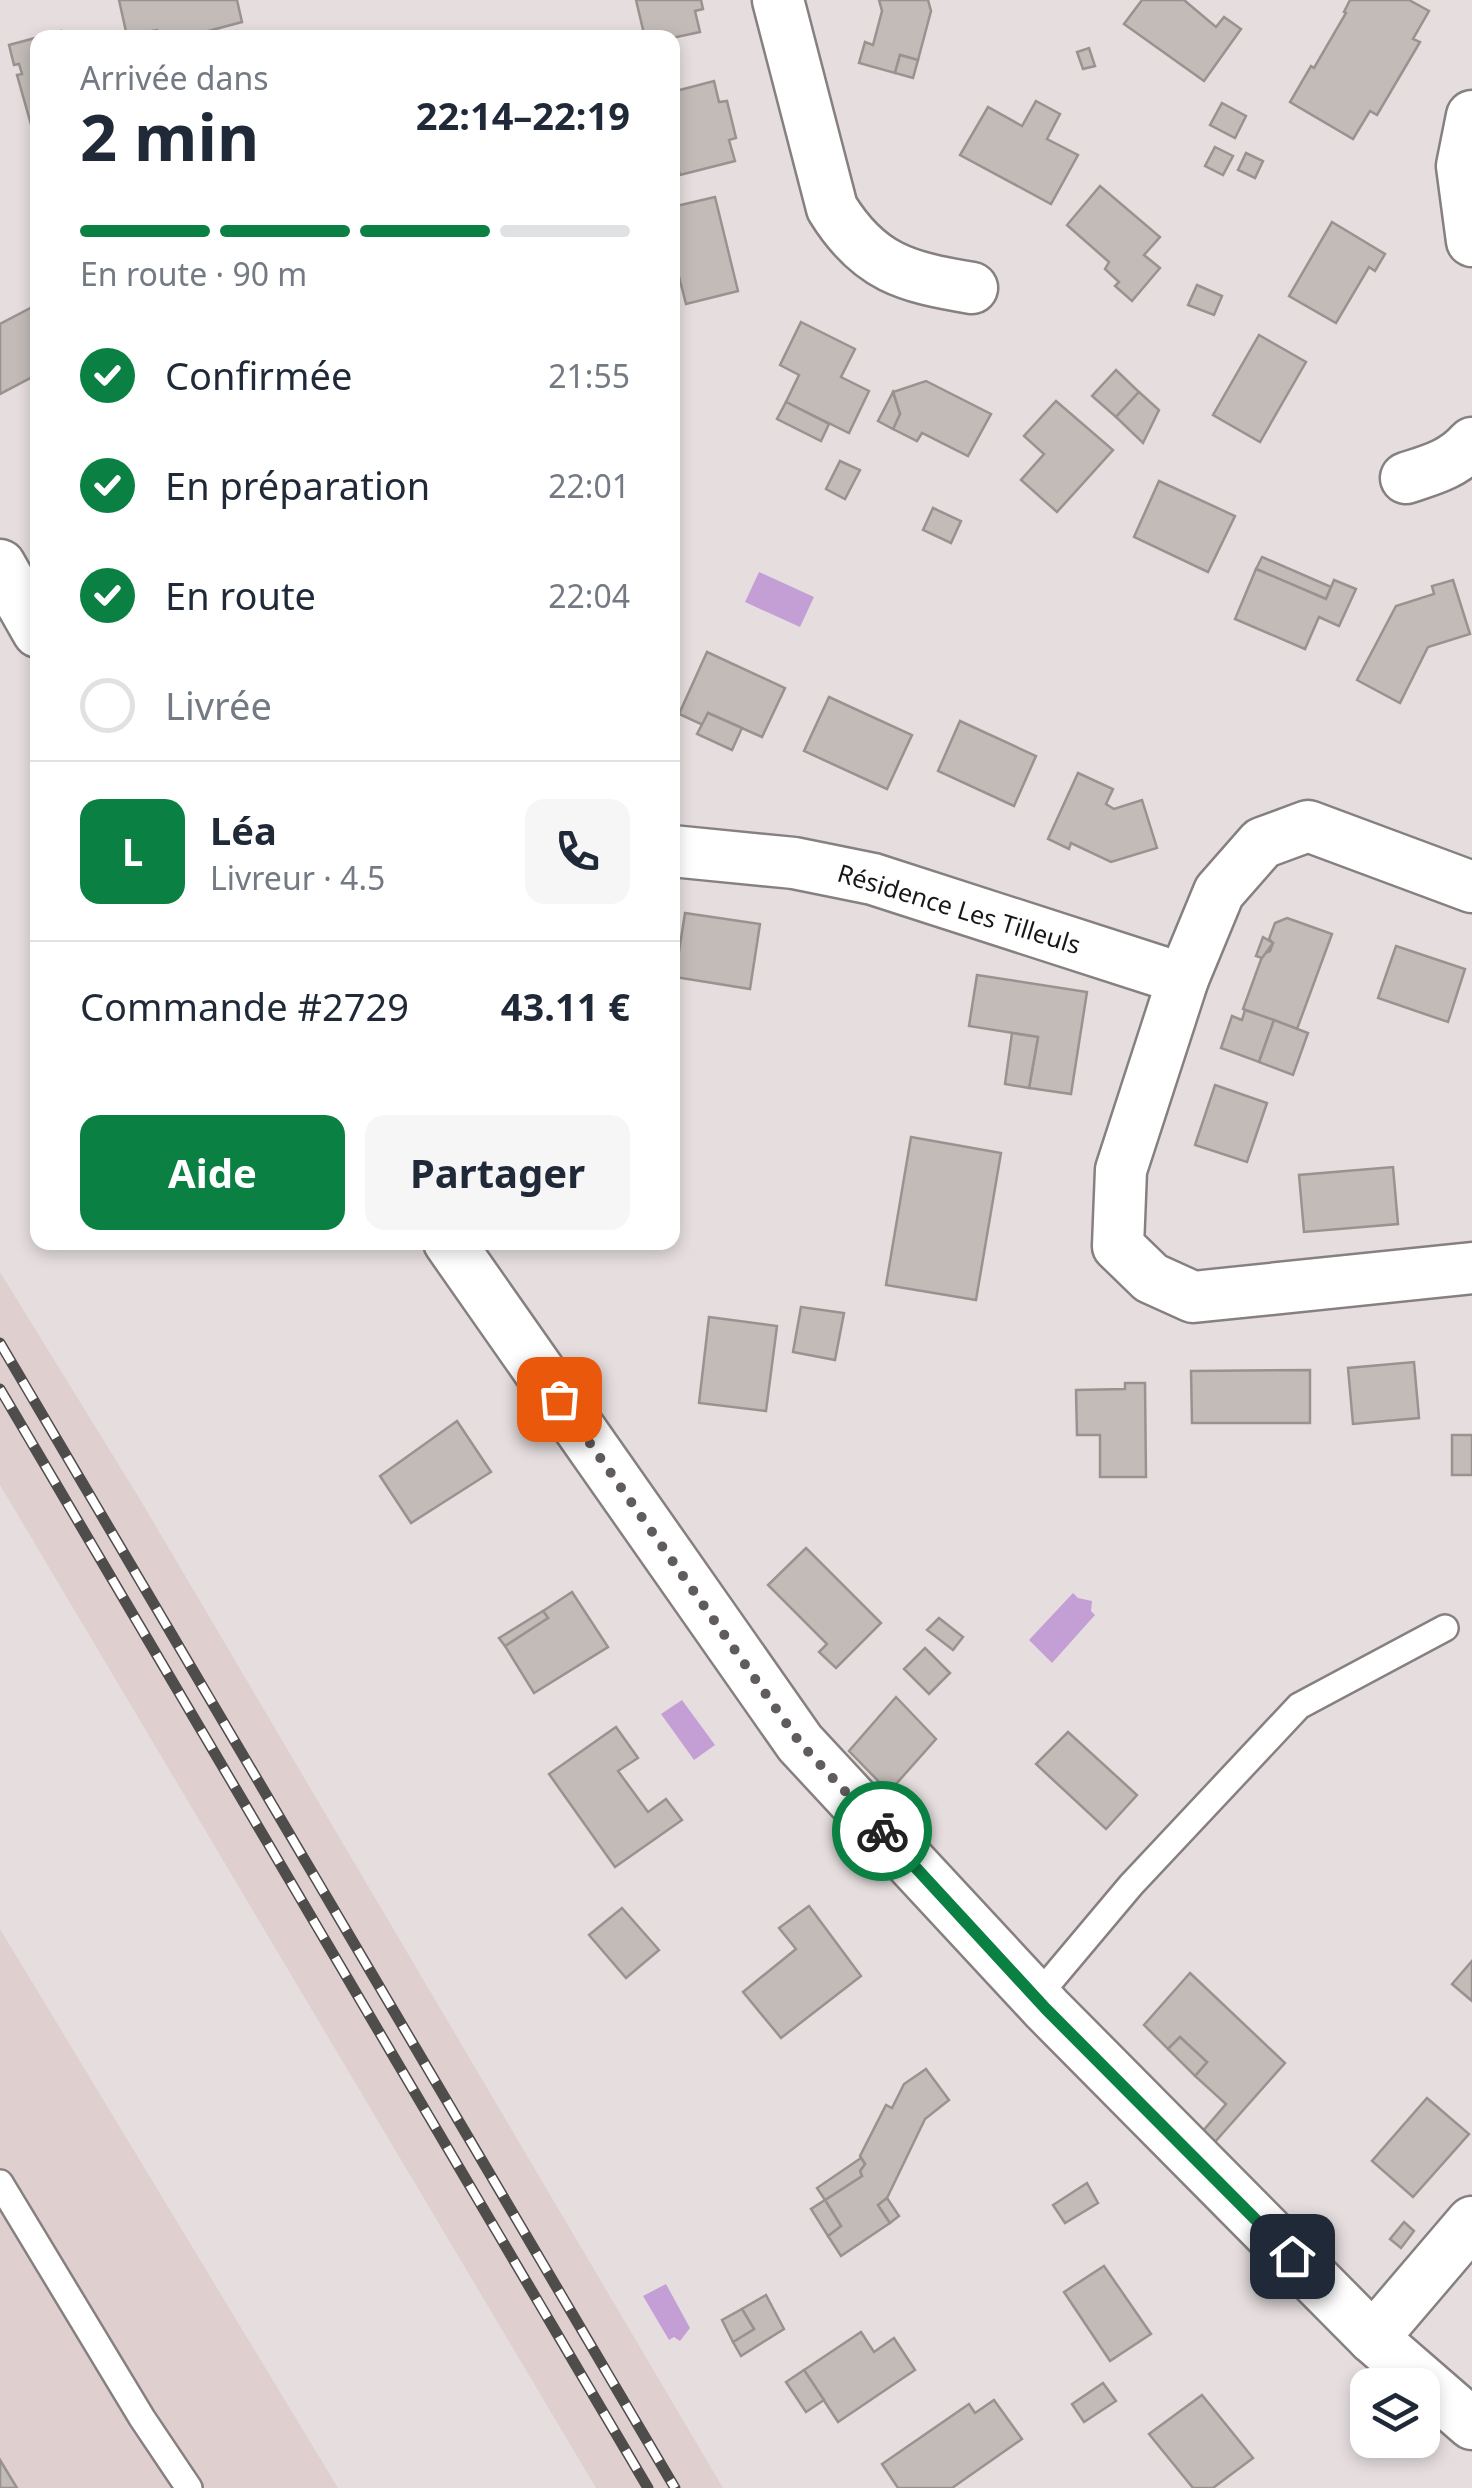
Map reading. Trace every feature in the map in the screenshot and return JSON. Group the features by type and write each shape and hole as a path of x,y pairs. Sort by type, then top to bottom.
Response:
{"street":[{"path":"778,0 832,208 848,233 868,254 899,270 972,288"},
{"path":"1472,116 1462,166 1472,241"},
{"path":"1406,478 1437,469 1462,455 1472,443"},
{"path":"0,565 30,618"},
{"path":"1472,887 1308,826 1262,843 1219,892 1182,979 1121,1170 1118,1246 1151,1278 1194,1297 1472,1268"},
{"name":"Résidence Les Tilleuls","path":"680,852 794,863 873,879 1182,979"},
{"path":"456,1250 800,1743 1036,1998 1374,2338 1472,2424"},
{"path":"1374,2338 1472,2222"}],"lane":[{"path":"1036,1998 1132,1885 1298,1706 1445,1628"},
{"path":"0,2183 188,2488"}],"shaded area":[{"path":"759,572 814,597 800,627 745,602"},
{"path":"0,1272 141,1501 723,2488 596,2488 0,1485"},
{"path":"1073,1593 1092,1601 1091,1611 1095,1615 1052,1663 1029,1640"},
{"path":"682,1700 715,1745 694,1760 661,1714"},
{"path":"0,1929 338,2488 0,2488"},
{"path":"666,2284 690,2328 680,2341 674,2337 669,2340 643,2296"}],"building":[{"path":"119,0 237,0 242,22 212,30 126,30"},
{"path":"636,0 701,0 703,9 695,11 700,32 680,36 680,30 643,30"},
{"path":"879,0 928,0 931,11 918,60 900,55 895,73 859,63 865,42 873,45 882,11"},
{"path":"1142,0 1184,0 1216,27 1224,17 1241,29 1204,81 1124,24"},
{"path":"1350,0 1409,0 1429,11 1413,39 1420,42 1377,115 1370,111 1353,139 1290,102 1311,66 1314,68"},
{"path":"30,39 30,121 17,75 22,74 19,64 14,65 9,45"},
{"path":"1089,48 1095,66 1083,69 1077,52"},
{"path":"900,55 918,60 913,78 895,73"},
{"path":"714,81 719,102 727,101 736,138 729,140 735,161 680,175 680,90"},
{"path":"1036,101 1060,114 1047,139 1078,155 1051,204 960,155 988,107 1022,126"},
{"path":"1222,103 1246,116 1235,138 1210,125"},
{"path":"1215,147 1233,156 1223,175 1205,166"},
{"path":"1246,153 1263,161 1255,178 1238,170"},
{"path":"1100,186 1160,237 1144,255 1160,268 1132,301 1115,286 1119,282 1105,269 1109,262 1067,225"},
{"path":"715,197 738,291 686,304 680,280 680,205"},
{"path":"1332,222 1385,254 1375,271 1369,267 1336,323 1289,296"},
{"path":"1197,285 1222,296 1214,315 1188,305"},
{"path":"30,308 30,378 0,394 0,324"},
{"path":"801,322 855,349 841,377 869,391 849,433 786,402 799,375 780,365"},
{"path":"1259,335 1306,362 1260,442 1213,415"},
{"path":"1116,370 1139,392 1116,417 1092,396"},
{"path":"926,381 991,414 968,456 922,433 917,441 893,429 900,414 893,392"},
{"path":"893,392 900,414 893,429 878,421"},
{"path":"1139,392 1159,410 1143,443 1116,417"},
{"path":"1056,401 1113,450 1057,512 1021,480 1044,454 1024,436"},
{"path":"786,402 829,424 821,441 777,419"},
{"path":"840,461 860,470 845,499 826,489"},
{"path":"1159,481 1235,516 1208,572 1134,537"},
{"path":"933,508 961,521 951,543 923,530"},
{"path":"1262,557 1331,587 1326,599 1256,569"},
{"path":"1256,569 1326,599 1334,580 1356,589 1339,626 1319,617 1305,649 1235,619"},
{"path":"1453,580 1470,634 1428,647 1400,703 1357,680 1396,606 1434,594 1432,586"},
{"path":"707,652 785,688 762,737 708,713 703,725 680,712"},
{"path":"829,697 912,735 887,789 804,751"},
{"path":"708,713 742,728 732,750 697,734"},
{"path":"960,721 1036,756 1014,806 938,771"},
{"path":"1078,773 1113,789 1106,804 1114,809 1142,800 1157,848 1111,862 1071,843 1069,849 1048,839"},
{"path":"685,913 760,924 750,989 680,978"},
{"path":"1287,918 1332,934 1297,1029 1243,1009 1263,954 1270,951 1273,943 1269,939 1275,923"},
{"path":"1263,937 1273,943 1262,958 1256,956"},
{"path":"1396,946 1465,969 1448,1022 1378,998"},
{"path":"977,975 1087,992 1071,1094 1029,1088 1038,1037 969,1026"},
{"path":"1245,1010 1274,1020 1259,1062 1221,1048 1232,1016 1242,1020"},
{"path":"1274,1020 1308,1033 1293,1075 1259,1062"},
{"path":"1012,1033 1038,1037 1029,1088 1005,1084"},
{"path":"1215,1085 1267,1103 1247,1162 1195,1145"},
{"path":"911,1137 1001,1153 976,1300 886,1285"},
{"path":"1393,1167 1398,1224 1304,1232 1299,1175"},
{"path":"801,1307 844,1313 835,1360 793,1352"},
{"path":"709,1317 777,1326 766,1411 699,1403"},
{"path":"1414,1362 1419,1418 1353,1424 1348,1368"},
{"path":"1310,1370 1310,1423 1192,1423 1191,1371"},
{"path":"1125,1383 1145,1383 1146,1477 1100,1477 1100,1435 1077,1435 1076,1390 1125,1389"},
{"path":"457,1421 491,1472 411,1523 380,1476"},
{"path":"1452,1435 1472,1435 1472,1475 1452,1475"},
{"path":"806,1548 881,1623 836,1668 819,1652 827,1644 768,1585"},
{"path":"572,1592 608,1647 534,1693 505,1646 548,1618 543,1611"},
{"path":"543,1611 548,1618 505,1646 499,1638"},
{"path":"939,1618 963,1637 953,1650 927,1630"},
{"path":"925,1648 950,1673 929,1694 904,1669"},
{"path":"896,1697 936,1739 889,1792 849,1751"},
{"path":"616,1727 638,1758 618,1771 648,1812 666,1799 682,1820 615,1867 549,1774"},
{"path":"1068,1732 1137,1795 1106,1829 1036,1764"},
{"path":"809,1906 861,1976 781,2038 743,1992 796,1949 779,1928"},
{"path":"622,1908 659,1950 626,1978 589,1935"},
{"path":"1472,1961 1472,2001 1452,1984"},
{"path":"1190,1973 1285,2063 1207,2151 1196,2139 1226,2104 1195,2076 1207,2062 1180,2037 1168,2049 1144,2025"},
{"path":"1180,2037 1207,2062 1195,2076 1168,2049"},
{"path":"926,2069 949,2100 925,2119 887,2198 878,2205 890,2223 841,2256 828,2236 841,2226 825,2200 862,2176 860,2171 865,2164 860,2156 886,2105 892,2108 904,2084"},
{"path":"1427,2098 1469,2134 1413,2197 1372,2161"},
{"path":"861,2158 865,2164 860,2171 862,2176 825,2200 817,2188"},
{"path":"1087,2183 1098,2203 1065,2223 1053,2205"},
{"path":"887,2198 899,2216 890,2223 878,2205"},
{"path":"825,2200 841,2226 828,2236 811,2209"},
{"path":"1404,2222 1414,2231 1401,2248 1390,2239"},
{"path":"1104,2266 1151,2334 1110,2361 1064,2292"},
{"path":"766,2295 784,2329 741,2356 733,2342 754,2329 742,2309"},
{"path":"742,2309 754,2329 733,2342 722,2320"},
{"path":"861,2332 874,2352 894,2338 915,2370 838,2422 804,2370"},
{"path":"804,2370 824,2400 806,2412 786,2382"},
{"path":"1103,2383 1116,2401 1084,2422 1072,2404"},
{"path":"1202,2395 1253,2458 1213,2488 1193,2488 1149,2434"},
{"path":"994,2400 1022,2439 952,2488 898,2488 882,2464 969,2404 975,2413"},
{"path":"0,2460 17,2488 0,2488"}],"railway":[{"path":"0,1343 675,2488"},
{"path":"0,1389 648,2488"}],"way so far":[{"path":"559,1399 800,1743 882,1831"}],"route":[{"path":"882,1831 1046,2009 1292,2256"}]}
